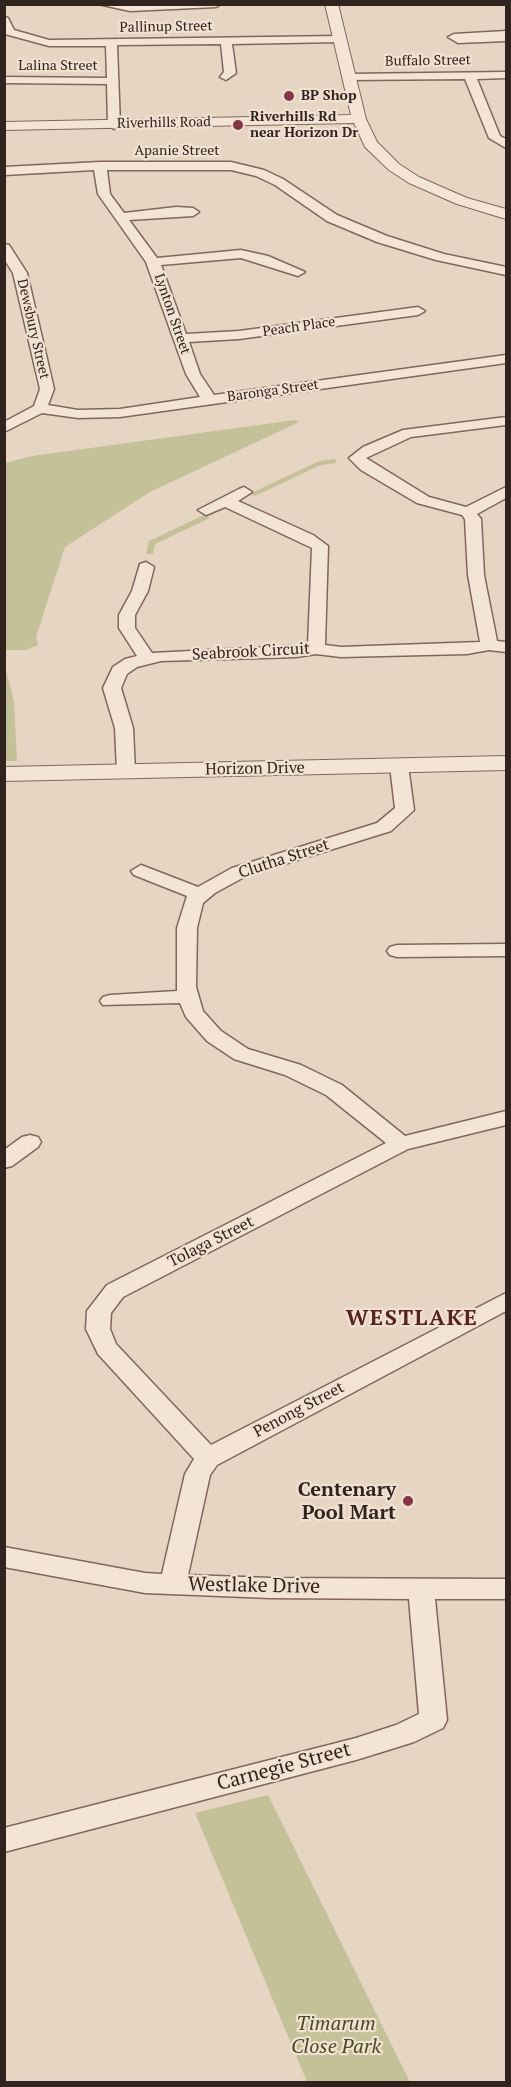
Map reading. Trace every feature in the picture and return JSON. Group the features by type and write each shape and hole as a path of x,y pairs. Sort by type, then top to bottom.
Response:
{"street":[{"path":"103,4 130,8 216,4"},
{"path":"331,4 359,119 370,144 394,167 435,190 507,214"},
{"name":"Pallinup Street","path":"4,20 9,32 18,37 49,43 339,39"},
{"path":"226,41 230,73 226,77"},
{"path":"111,43 114,124"},
{"name":"Buffalo Street","path":"349,77 507,75"},
{"path":"470,76 495,138 507,144"},
{"name":"Lalina Street","path":"4,80 111,81"},
{"name":"Riverhills Road","path":"4,126 359,119"},
{"path":"487,120 507,121"},
{"name":"Apanie Street","path":"4,171 100,166 201,164 231,166 260,173 279,182 332,218 382,239 441,257 507,271"},
{"name":"Lynton Street","path":"100,166 104,194 153,262 193,374 210,400"},
{"path":"120,217 176,211 193,212"},
{"name":"Dewsbury Street","path":"4,248 20,273 32,315 47,389 40,408"},
{"path":"153,262 241,254 263,259 298,272"},
{"name":"Peach Place","path":"181,338 239,335 418,311"},
{"name":"Baronga Street","path":"40,408 103,415 507,358"},
{"path":"4,428 40,408"},
{"path":"507,421 408,433 368,450 357,458 366,467 423,500 468,512 507,492"},
{"path":"206,510 244,492"},
{"path":"225,501 320,546 316,649"},
{"name":"Seabrook Circuit","path":"126,771 124,728 112,688 119,671 147,658 296,652 316,649 341,652 467,649 498,646 476,575 473,519 468,512"},
{"path":"146,567 140,591 127,615 127,628 147,658"},
{"name":"Horizon Drive","path":"4,774 507,763"},
{"name":"Clutha Street","path":"201,895 240,872 384,827 405,810 399,766"},
{"path":"141,871 201,895 194,901 186,928 188,996 193,1013 214,1036 241,1054 293,1070 333,1090 401,1144"},
{"path":"397,951 507,950"},
{"path":"110,1001 188,996"},
{"name":"Tolaga Street","path":"208,1458 106,1348 98,1329 99,1311 115,1290 401,1144 507,1118"},
{"path":"4,1161 30,1142"},
{"name":"Penong Street","path":"208,1458 507,1301"},
{"path":"173,1585 198,1474 208,1458"},
{"name":"Westlake Drive","path":"4,1557 88,1574 173,1585 507,1589"},
{"name":"Carnegie Street","path":"4,1840 356,1749 404,1734 432,1720 422,1588"}],"green space":[{"path":"295,420 299,422 150,492 65,547 36,637 38,645 26,650 5,650 5,463 32,456"},
{"path":"335,459 337,463 321,465 255,496 249,494 319,461"},
{"path":"204,515 210,518 155,544 153,554 146,554 149,541"},
{"path":"4,662 14,702 17,761 5,761"},
{"name":"Timarum Close Park","path":"268,1795 410,2082 307,2082 195,1813"}],"place":[{"name":"BP Shop","path":"289,96"},
{"name":"Riverhills Rd near Horizon Dr","path":"238,125"},
{"name":"Centenary Pool Mart","path":"408,1501"}],"district":[{"name":"WESTLAKE","path":"412,1319"}]}
